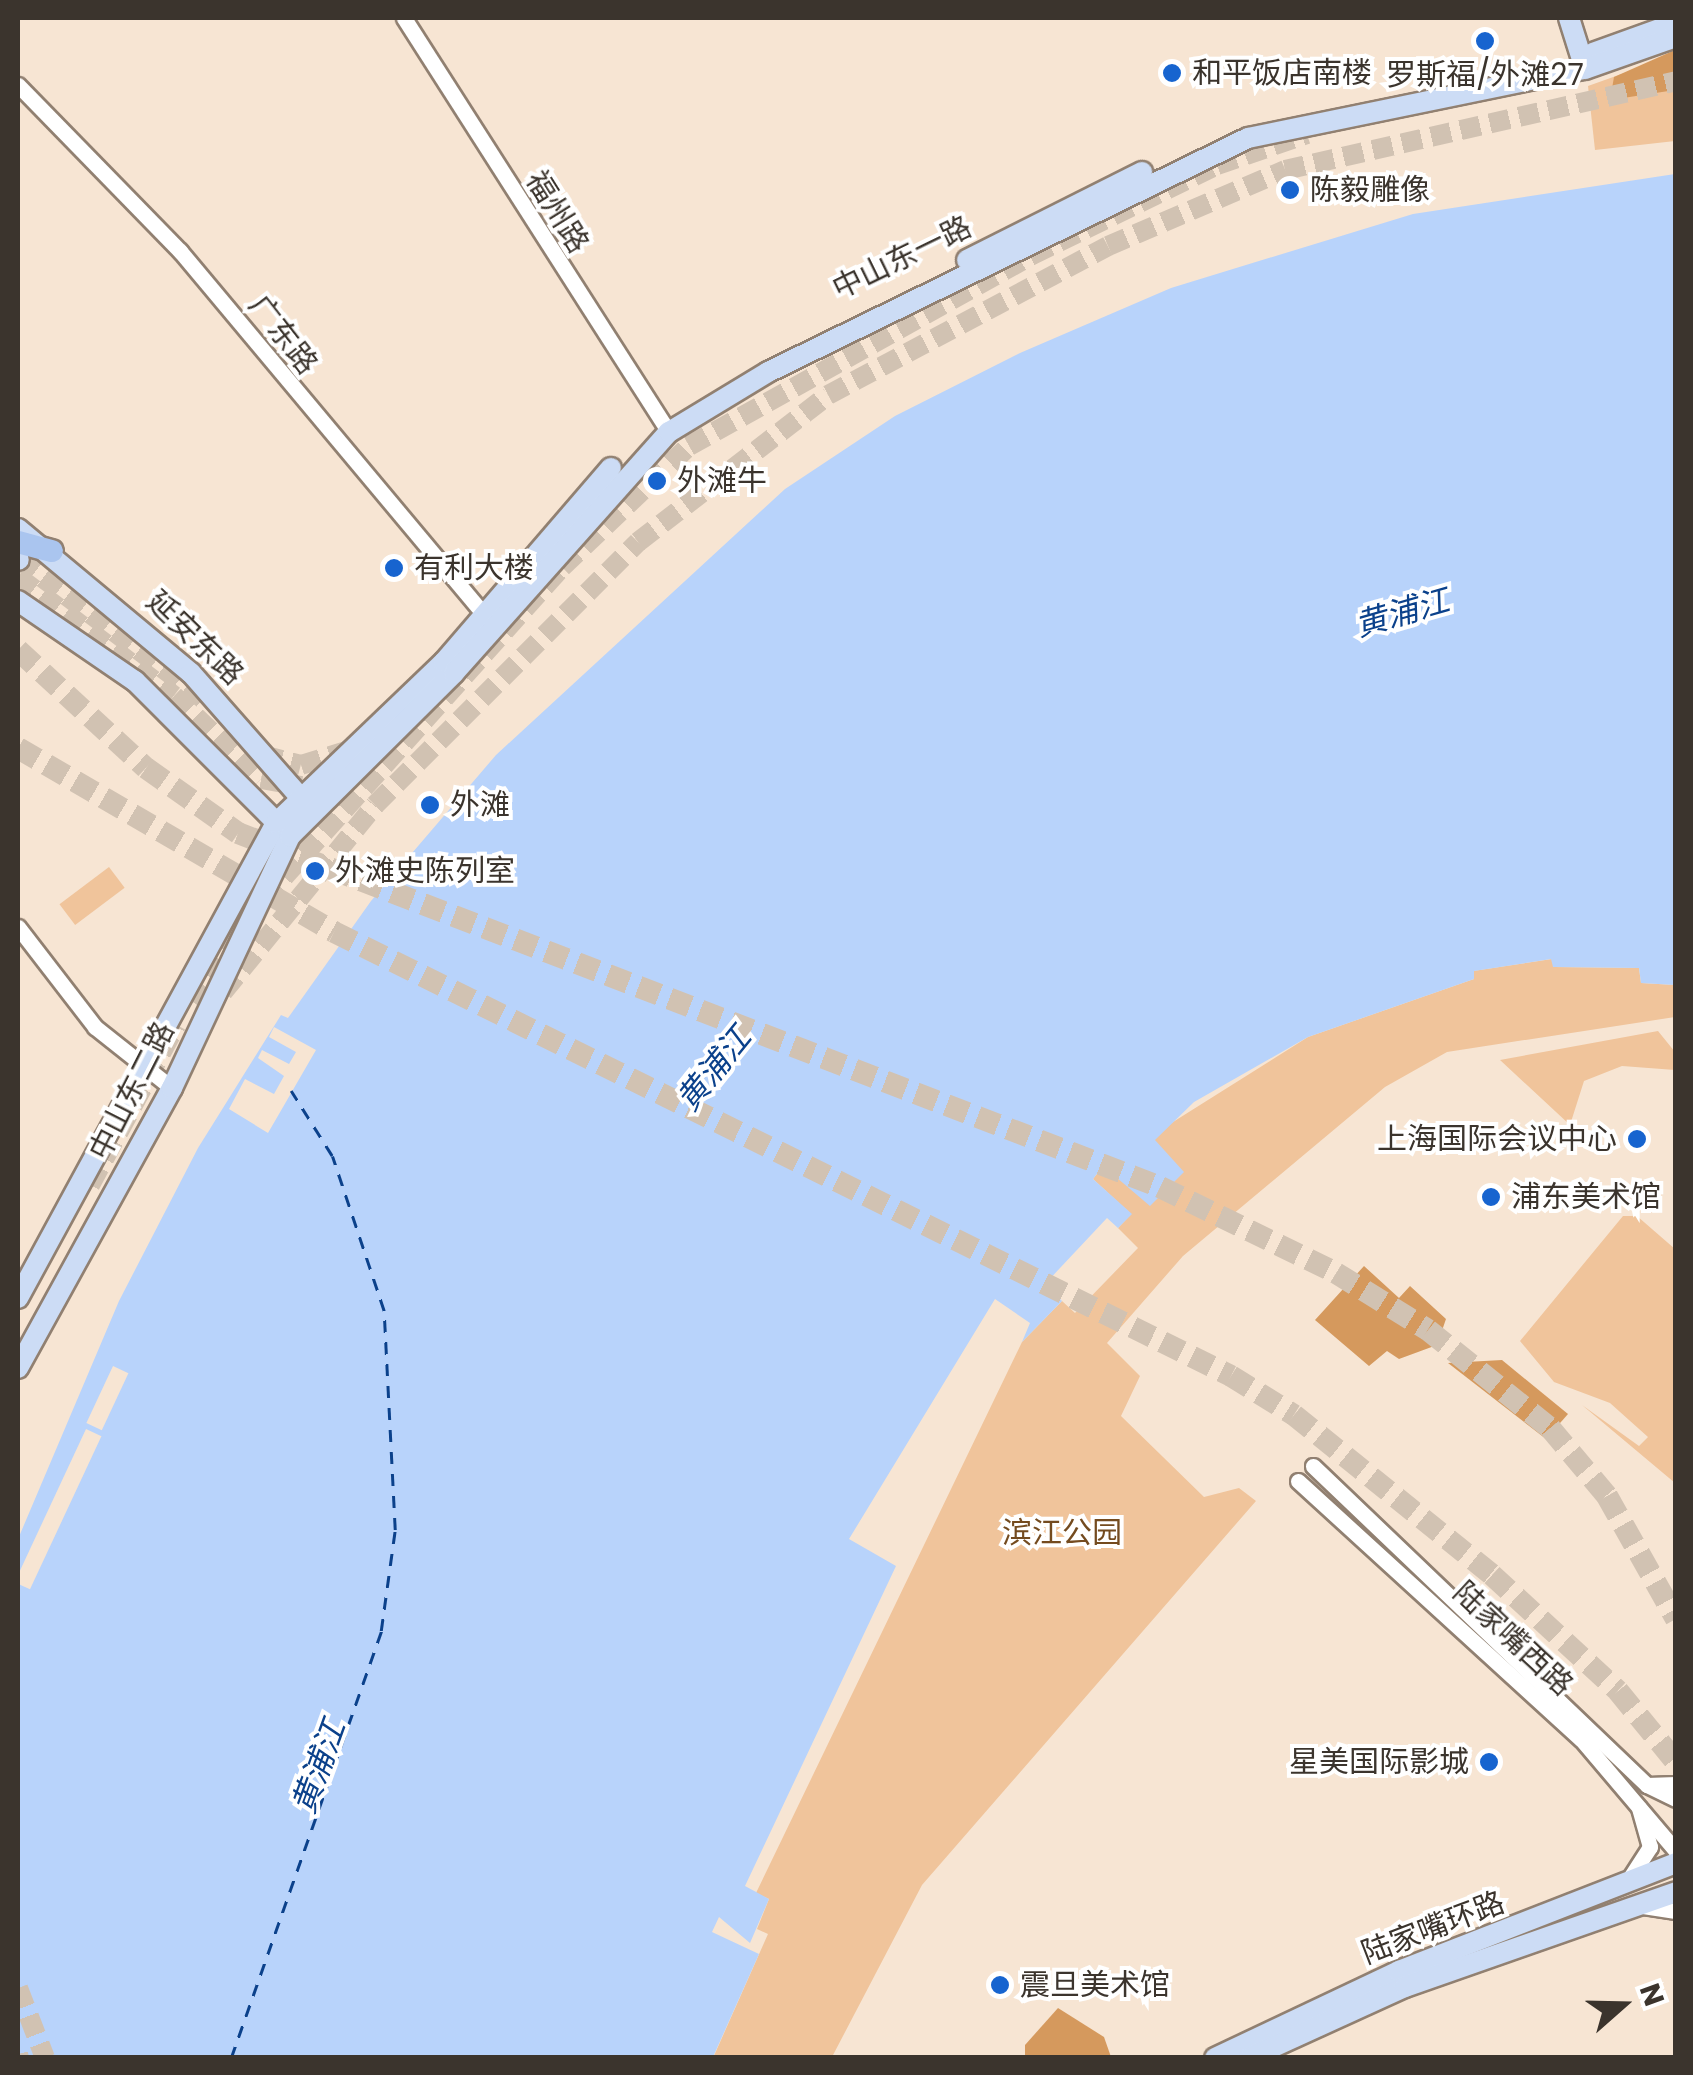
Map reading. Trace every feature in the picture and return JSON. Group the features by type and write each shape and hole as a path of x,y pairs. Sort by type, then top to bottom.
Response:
{"highway":[{"path":"18,542 52,552"}],"main road":[{"path":"1568,18 1583,63"},
{"name":"中山东一路","path":"1583,63 1676,23"},
{"name":"中山东一路","path":"283,830 490,622 665,427 785,350 1242,126 1583,63 1676,37"},
{"name":"延安东路","path":"18,530 52,552 191,673 306,805"},
{"path":"18,600 135,680 283,830"},
{"path":"229,772 259,775 256,746"},
{"name":"中山东二路","path":"18,1298 143,1070 283,830"},
{"name":"中山东二路","path":"18,1368 172,1088 283,830"},
{"name":"陆家嘴环路","path":"1249,2058 1606,1903 1676,1863"},
{"name":"陆家嘴环路","path":"1215,2058 1398,1971 1606,1903 1676,1892"}],"street":[{"name":"福州路","path":"404,18 665,427"},
{"name":"广东路","path":"18,85 189,260 490,622"},
{"path":"18,926 95,1028 143,1070 172,1088"},
{"name":"陆家嘴西路","path":"1313,1466 1647,1785 1676,1799"},
{"name":"陆家嘴西路","path":"1298,1482 1623,1784 1676,1851"},
{"path":"1606,1903 1641,1868 1650,1846 1623,1784"},
{"path":"1647,1785 1676,1784"},
{"path":"1606,1903 1676,1912"}],"green space":[{"path":"1675,55 1675,141 1595,150 1588,86"},
{"path":"109,867 125,888 75,925 59,904"},
{"name":"滨江公园","path":"1552,959 1554,967 1639,968 1641,983 1675,985 1675,1017 1447,1052 1385,1087 1183,1256 1107,1343 1140,1376 1121,1416 1204,1497 1239,1488 1256,1501 922,1885 832,2057 713,2058 768,1934 757,1929 769,1899 756,1893 1022,1342 1062,1301 1075,1313 1138,1248 1118,1228 1131,1214 1093,1179 1103,1166 1308,1037 1474,979 1473,971"},
{"path":"1658,1031 1675,1052 1675,1070 1622,1066 1584,1081 1570,1125 1500,1060"},
{"path":"1623,1216 1637,1216 1675,1249 1675,1483 1582,1405 1639,1446 1648,1437 1610,1403 1554,1382 1520,1341"}],"shaded area":[{"path":"1675,50 1675,90 1610,100 1614,77"},
{"path":"1364,1266 1399,1298 1410,1286 1446,1319 1437,1345 1399,1359 1387,1351 1369,1366 1315,1320"},
{"path":"1502,1360 1568,1414 1546,1439 1448,1363"},
{"path":"1058,2008 1104,2037 1111,2057 1025,2057 1025,2045"}],"water":[{"name":"黄浦江","path":"1675,174 1675,985 1641,983 1639,968 1553,967 1551,959 1474,971 1474,979 1308,1037 1194,1102 1155,1140 1184,1172 1150,1206 1103,1166 1093,1179 1132,1214 1118,1228 1107,1218 1045,1284 1062,1301 1022,1342 1030,1323 995,1299 849,1539 896,1566 745,1886 769,1899 750,1943 719,1917 712,1932 759,1954 713,2057 18,2057 18,1539 119,1301 198,1148 281,1015 288,1018 371,901 496,755 785,489 895,416 1020,353 1171,288 1413,214"}],"pier":[{"path":"274,1027 316,1050 268,1133 229,1109 245,1079 274,1094 284,1076 258,1058 262,1050 289,1064 296,1052 269,1037"},
{"path":"113,1366 128,1373 102,1430 86,1423"},
{"path":"86,1429 101,1436 30,1589 18,1584 18,1575"}],"ferry route":[{"path":"231,2058 381,1631 395,1530 384,1311 332,1156 291,1091"}],"tunnel":[{"path":"223,992 375,805 638,542 828,395 1108,246 1285,170 1676,81"},
{"path":"264,899 562,567 689,446 1032,255 1217,165 1307,134"},
{"path":"19,560 209,703"},
{"path":"18,577 174,696 261,779 301,786"},
{"path":"18,650 146,768 238,833 1160,1187 1336,1273 1428,1330 1550,1428 1607,1496 1676,1619"},
{"path":"18,748 334,932 1231,1376 1294,1415 1492,1575 1618,1691 1676,1762"},
{"path":"262,755 301,765 353,749"},
{"path":"190,1000 246,922"},
{"path":"90,1185 176,1025"},
{"path":"18,1988 45,2058"},
{"path":"18,2054 19,2058"}],"place":[{"name":"罗斯福/外滩27","path":"1485,41"},
{"name":"和平饭店南楼","path":"1172,73"},
{"name":"陈毅雕像","path":"1290,190"},
{"name":"外滩牛","path":"657,481"},
{"name":"有利大楼","path":"394,568"},
{"name":"外滩","path":"430,805"},
{"name":"外滩史陈列室","path":"315,871"},
{"name":"上海国际会议中心","path":"1637,1139"},
{"name":"浦东美术馆","path":"1491,1197"},
{"name":"星美国际影城","path":"1489,1762"},
{"name":"震旦美术馆","path":"1000,1985"}]}
